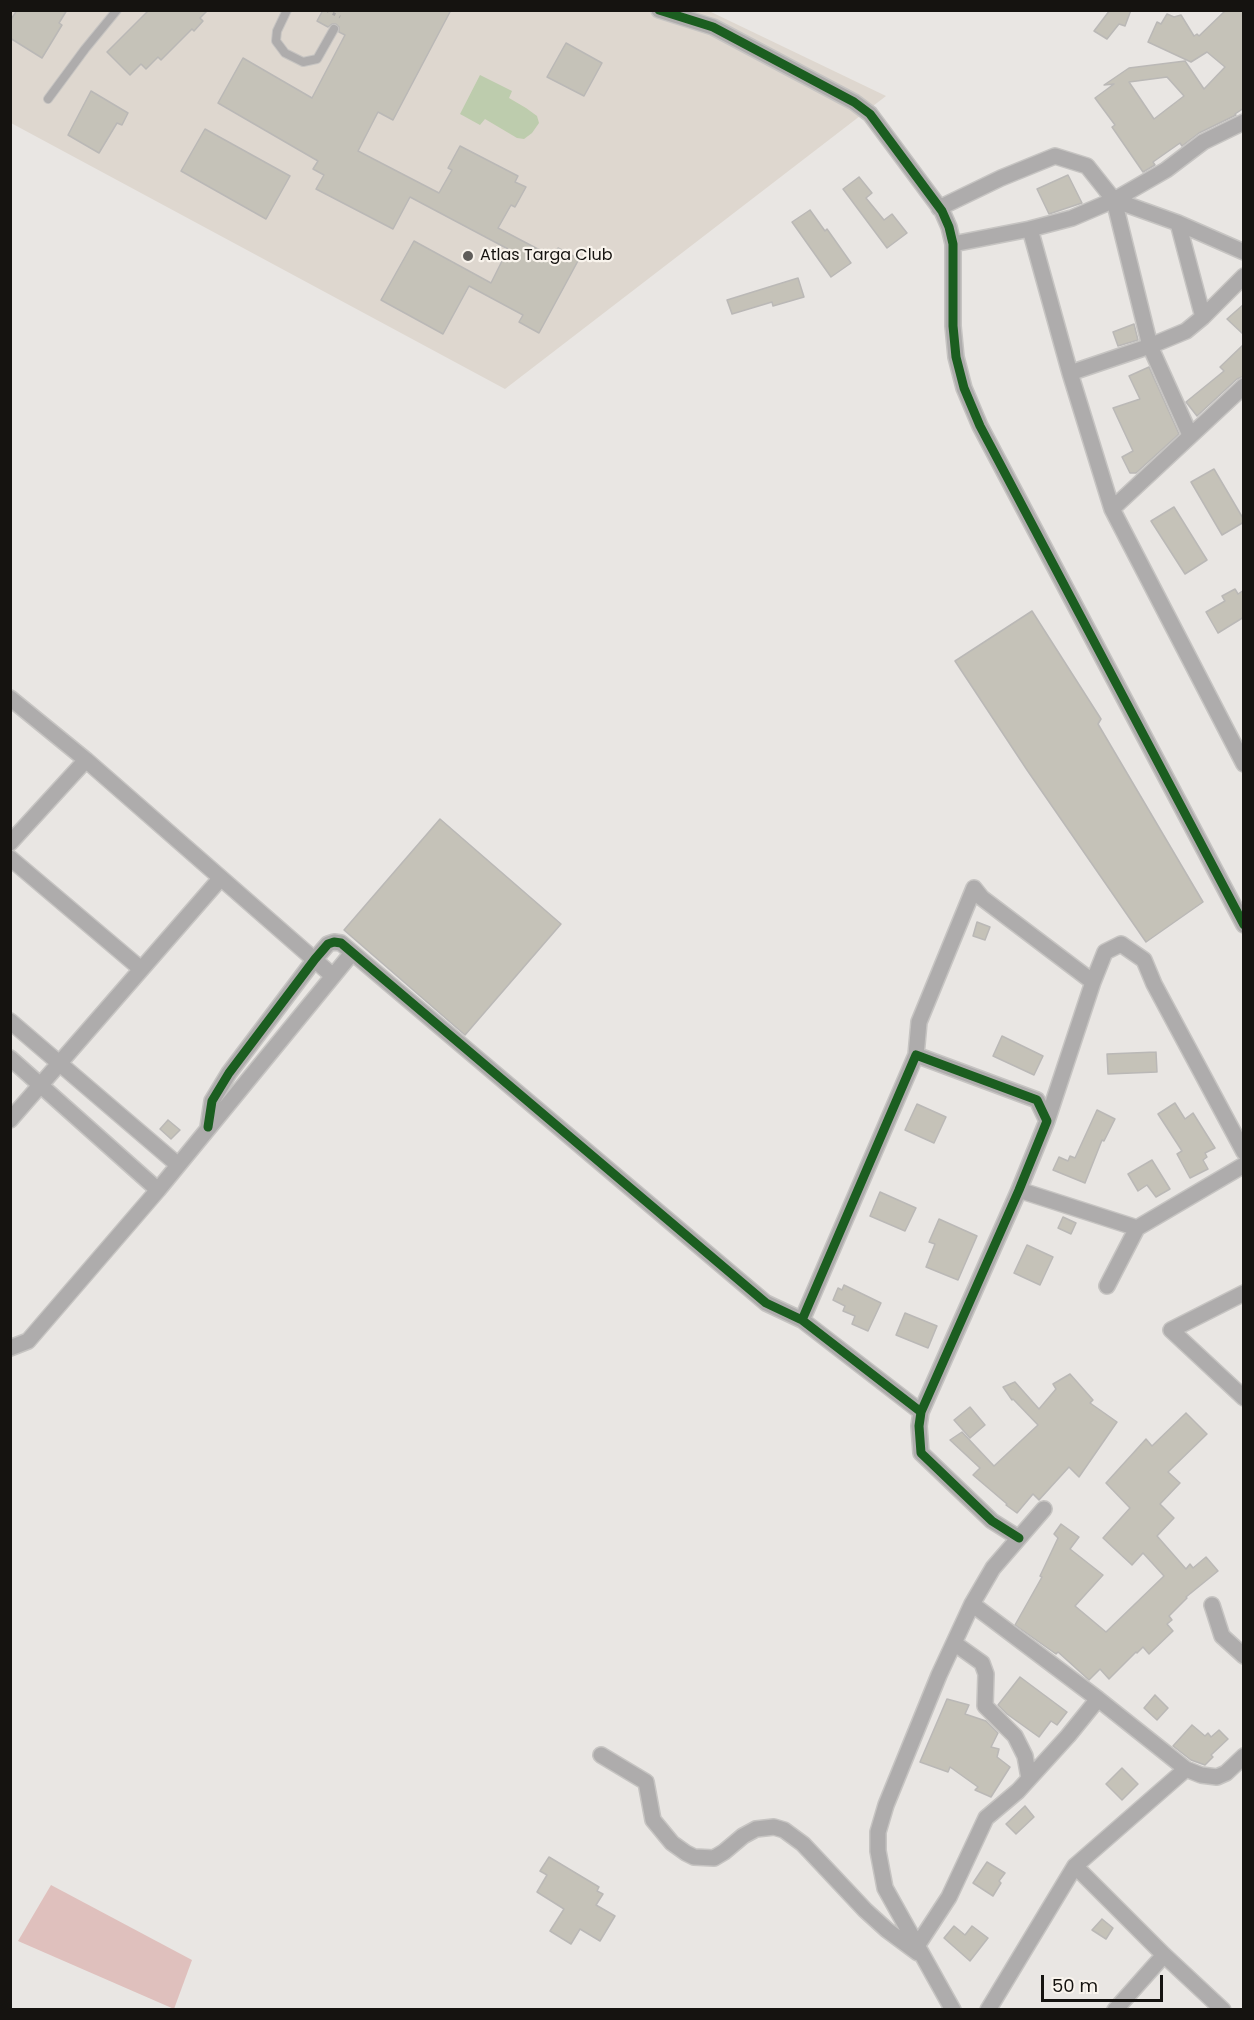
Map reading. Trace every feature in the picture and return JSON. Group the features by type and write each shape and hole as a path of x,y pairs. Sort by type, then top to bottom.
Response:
{"street":[{"path":"659,10 713,27 854,102 870,114 939,208 949,227 953,244 953,326 956,357 964,388 980,426 1244,925"},
{"path":"953,244 1072,218 1114,200 1166,170 1203,142 1244,122"},
{"path":"939,208 1001,178 1055,156 1087,166 1114,200 1150,346 1190,435"},
{"path":"1114,200 1178,223 1244,252"},
{"path":"1178,223 1203,317"},
{"path":"1030,229 1070,373 1112,508 1244,764"},
{"path":"1070,373 1150,346 1186,331 1244,276"},
{"path":"1112,508 1244,386"},
{"path":"10,698 86,760 333,976"},
{"path":"10,843 86,760"},
{"path":"10,858 141,969"},
{"path":"10,1120 220,879"},
{"path":"802,1320 916,1055 919,1022 974,888 982,898 1093,982"},
{"path":"208,1127 212,1101 229,1073 315,959 328,944 341,943 766,1303 802,1320 921,1412"},
{"path":"1019,1538 992,1521 921,1453 919,1426 921,1412 1047,1121 1105,952 1121,944 1144,960 1154,984 1244,1152"},
{"path":"10,1348 27,1341 158,1190 352,953"},
{"path":"10,1021 177,1164"},
{"path":"916,1055 1037,1100 1047,1121"},
{"path":"10,1058 158,1190"},
{"path":"1107,1286 1137,1228 1244,1165"},
{"path":"1019,1190 1137,1228"},
{"path":"1244,1293 1171,1330 1244,1398"},
{"path":"953,2010 885,1888 878,1851 878,1832 886,1805 972,1604 993,1568 1044,1509"},
{"path":"972,1604 1186,1769 1201,1775 1217,1777 1241,1764"},
{"path":"1212,1605 1222,1636 1244,1656"},
{"path":"954,1643 982,1663 986,1674 985,1706 1015,1736 1024,1756 1029,1778"},
{"path":"920,1951 949,1897 986,1818 1014,1795 1098,1699"},
{"path":"601,1755 646,1782 653,1820 672,1843 686,1853 694,1857 714,1858 756,1829 774,1827 784,1830 803,1844 887,1930 920,1951"},
{"path":"988,2010 1075,1866 1186,1769"},
{"path":"1075,1866 1223,2010"},
{"path":"1115,2010 1164,1955"}],"lane":[{"path":"48,99 117,10"},
{"path":"287,10 277,31 276,41 285,53 303,62 317,59 334,29"}],"path":[{"path":"326,10 340,17"}],"shaded area":[{"name":"Atlas Targa Club","path":"10,11 709,11 886,96 505,389 11,123"},
{"path":"480,75 512,91 509,98 537,116 539,123 532,133 524,139 517,138 485,119 480,125 460,114"},
{"path":"51,1885 192,1960 174,2009 18,1941"}],"building":[{"path":"17,10 67,10 59,23 62,25 42,58 10,38 10,21"},
{"path":"149,10 208,10 200,18 203,21 194,31 192,29 161,60 158,57 146,69 141,64 130,75 107,52"},
{"path":"323,10 451,10 393,120 378,112 358,151 439,193 452,170 448,168 460,146 518,176 515,182 526,187 515,207 511,205 498,228 553,257 558,248 579,259 539,333 519,322 523,315 469,286 443,334 381,300 414,241 491,283 508,249 410,197 393,229 316,189 324,175 313,169 318,161 218,103 243,58 312,98 345,35 339,32 336,24 328,27 317,21"},
{"path":"1110,10 1131,10 1125,26 1119,24 1107,39 1094,31"},
{"path":"1226,10 1244,10 1244,108 1236,115 1199,133 1182,146 1180,143 1153,162 1155,165 1143,172 1112,127 1115,125 1095,98 1114,84 1104,85 1129,68 1185,61 1204,89 1225,67 1207,52 1191,62 1148,42 1157,22 1161,24 1167,14 1174,17 1181,15 1194,36 1197,34 1199,36","holes":["1167,77 1184,96 1154,119 1129,82"]},
{"path":"566,43 602,63 584,96 547,77"},
{"path":"91,91 128,113 122,125 117,123 99,153 68,135"},
{"path":"205,129 290,176 266,219 181,171"},
{"path":"1068,175 1082,203 1049,214 1037,189"},
{"path":"859,177 872,193 866,198 884,220 892,214 907,233 887,248 843,189"},
{"path":"810,210 825,231 827,229 851,263 831,277 792,222"},
{"path":"798,278 804,297 773,306 772,302 732,314 727,300"},
{"path":"1244,304 1244,335 1227,319"},
{"path":"1134,324 1138,340 1118,346 1113,332"},
{"path":"1244,344 1244,376 1237,379 1197,416 1186,402 1224,371 1220,367"},
{"path":"1149,367 1179,434 1136,473 1130,473 1122,457 1133,451 1113,408 1140,399 1129,376"},
{"path":"1214,469 1244,520 1222,535 1191,482"},
{"path":"1174,507 1207,560 1185,574 1151,521"},
{"path":"1235,589 1238,594 1244,590 1244,617 1218,633 1206,612 1225,601 1222,596"},
{"path":"1032,611 1101,719 1098,724 1203,902 1146,942 955,661"},
{"path":"440,819 561,924 465,1035 344,930"},
{"path":"977,922 990,927 985,940 973,936"},
{"path":"1002,1036 1043,1056 1034,1075 993,1056"},
{"path":"1156,1052 1157,1072 1108,1074 1107,1054"},
{"path":"1175,1103 1185,1119 1193,1113 1215,1148 1205,1153 1207,1157 1203,1160 1208,1169 1190,1178 1177,1154 1182,1151 1158,1114"},
{"path":"917,1104 946,1117 934,1143 905,1130"},
{"path":"1097,1110 1115,1119 1104,1141 1102,1140 1085,1183 1053,1170 1059,1157 1068,1161 1070,1156 1075,1158"},
{"path":"168,1120 180,1130 171,1139 160,1129"},
{"path":"1152,1160 1170,1189 1156,1197 1147,1185 1138,1191 1128,1174"},
{"path":"880,1192 916,1208 905,1231 870,1216"},
{"path":"1063,1217 1076,1223 1071,1234 1058,1228"},
{"path":"939,1219 977,1236 958,1280 926,1267 935,1244 929,1242"},
{"path":"1027,1245 1053,1257 1040,1285 1014,1273"},
{"path":"844,1285 881,1303 868,1331 852,1324 855,1316 843,1311 845,1306 833,1300 838,1288 842,1290"},
{"path":"905,1313 937,1326 928,1348 896,1335"},
{"path":"1070,1374 1093,1400 1090,1403 1117,1422 1079,1477 1069,1467 1039,1500 1033,1494 1017,1513 973,1475 980,1468 950,1440 962,1432 994,1466 1038,1425 1012,1400 1003,1387 1015,1382 1039,1409 1056,1389 1053,1384"},
{"path":"970,1407 985,1425 970,1438 954,1420"},
{"path":"1186,1413 1207,1434 1168,1472 1180,1483 1160,1504 1174,1518 1157,1536 1186,1569 1190,1564 1193,1568 1206,1557 1218,1571 1186,1597 1169,1616 1172,1620 1167,1624 1173,1631 1149,1654 1143,1647 1109,1679 1100,1669 1089,1680 1058,1652 1056,1654 1015,1625 1042,1577 1040,1576 1058,1538 1054,1534 1061,1524 1079,1537 1070,1549 1103,1575 1075,1606 1106,1632 1164,1576 1143,1553 1132,1565 1103,1538 1130,1508 1106,1483 1146,1439 1152,1446"},
{"path":"1020,1677 1067,1712 1057,1725 1051,1721 1039,1737 998,1705"},
{"path":"1155,1695 1168,1708 1157,1720 1144,1708"},
{"path":"947,1699 969,1705 965,1714 986,1721 998,1733 991,1747 999,1749 997,1757 1010,1767 991,1797 975,1790 978,1787 950,1767 948,1772 920,1762"},
{"path":"1192,1725 1205,1736 1208,1733 1211,1737 1219,1730 1228,1739 1211,1755 1213,1757 1205,1765 1191,1760 1173,1746"},
{"path":"1122,1768 1138,1784 1122,1800 1106,1784"},
{"path":"1025,1806 1034,1817 1016,1834 1006,1824"},
{"path":"549,1857 599,1887 597,1891 603,1894 596,1905 615,1916 600,1941 580,1929 571,1944 550,1931 564,1909 537,1892 547,1875 540,1871"},
{"path":"987,1862 1005,1873 993,1896 973,1883"},
{"path":"1102,1919 1113,1928 1106,1939 1092,1930"},
{"path":"954,1926 965,1935 972,1926 988,1938 970,1961 944,1938"}],"cycle path":[{"path":"659,10 713,27 854,102 870,114 942,211 953,244 953,326 956,357 964,388 980,426 1244,925"},
{"path":"208,1127 212,1101 229,1073 315,959 328,944 341,943 766,1303 802,1320"},
{"path":"921,1412 802,1320 916,1055 1037,1100 1047,1121 921,1412 919,1426 921,1453 992,1521 1019,1538"}],"place":[{"name":"Atlas Targa Club","path":"468,256"}]}
